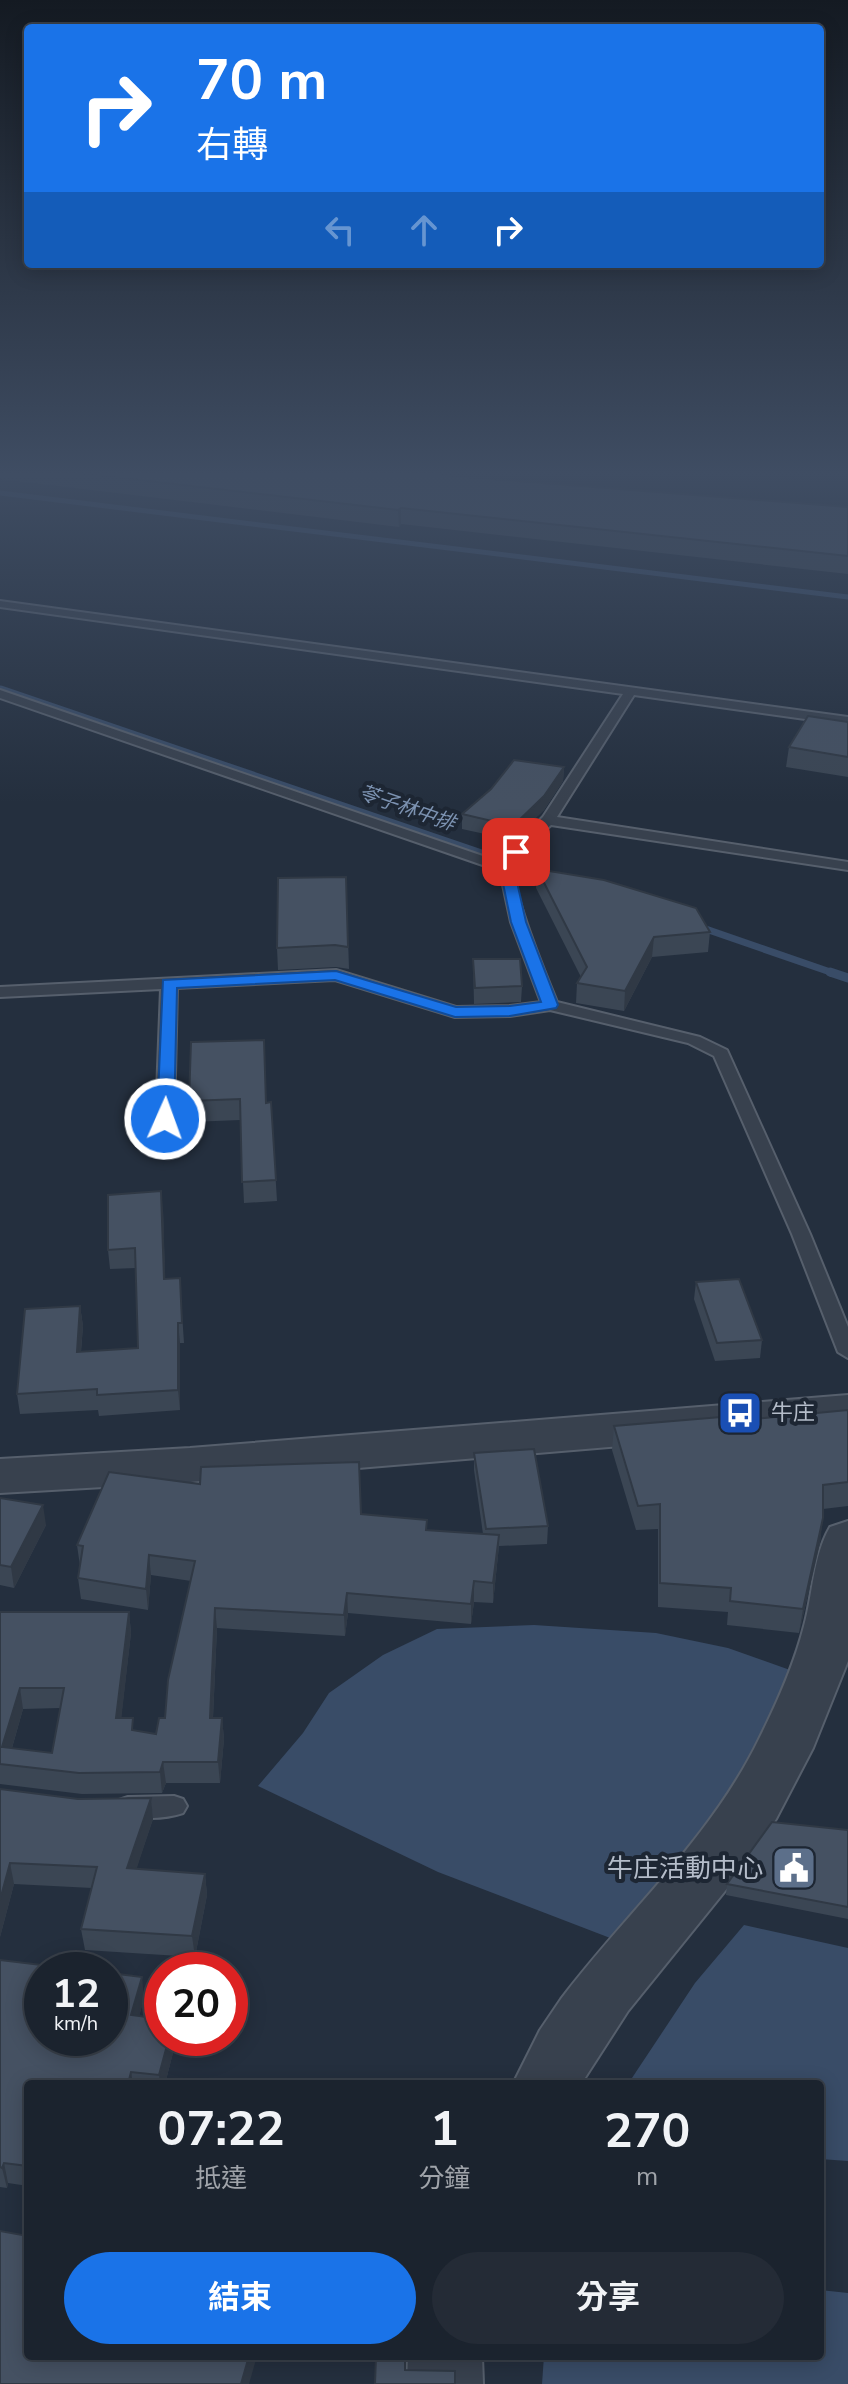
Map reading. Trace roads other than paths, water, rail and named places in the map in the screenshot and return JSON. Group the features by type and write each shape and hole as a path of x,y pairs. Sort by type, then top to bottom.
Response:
{"street":[{"path":"0,1476 190,1465 848,1411"},
{"path":"548,2080 566,2042 632,1957 727,1845 761,1790 797,1716 827,1642 848,1540"}],"lane":[{"path":"0,604 848,721"},
{"path":"550,1005 518,922 507,868 516,852 548,820 631,691"},
{"path":"0,694 507,868"},
{"path":"548,820 848,866"},
{"path":"0,992 336,975 455,1012 510,1011 550,1005 694,1040 721,1053 801,1234 848,1352"},
{"path":"165,1119 169,984"},
{"path":"98,1807 174,1806"}],"water":[{"path":"534,1625 656,1633 728,1648 804,1675 747,1790 618,1941 438,1872 258,1786 303,1733 329,1693 383,1655 437,1629"},
{"path":"744,1925 848,1948 848,2161 824,2159 824,2080 631,2080 695,1983"},
{"path":"824,2290 848,2293 848,2384 542,2384 544,2360 824,2360"}],"waterway":[{"path":"720,581 848,597"},
{"name":"苓子林中排","path":"0,689 6,691"},
{"name":"苓子林中排","path":"1,689 6,691"},
{"name":"苓子林中排","path":"6,691 546,875"},
{"name":"苓子林中排","path":"700,927 836,974"},
{"name":"苓子林中排","path":"830,972 836,974"},
{"name":"苓子林中排","path":"836,974 848,978"}],"place":[{"name":"牛庄","path":"740,1413"},
{"name":"牛庄活動中心","path":"794,1868"}]}
